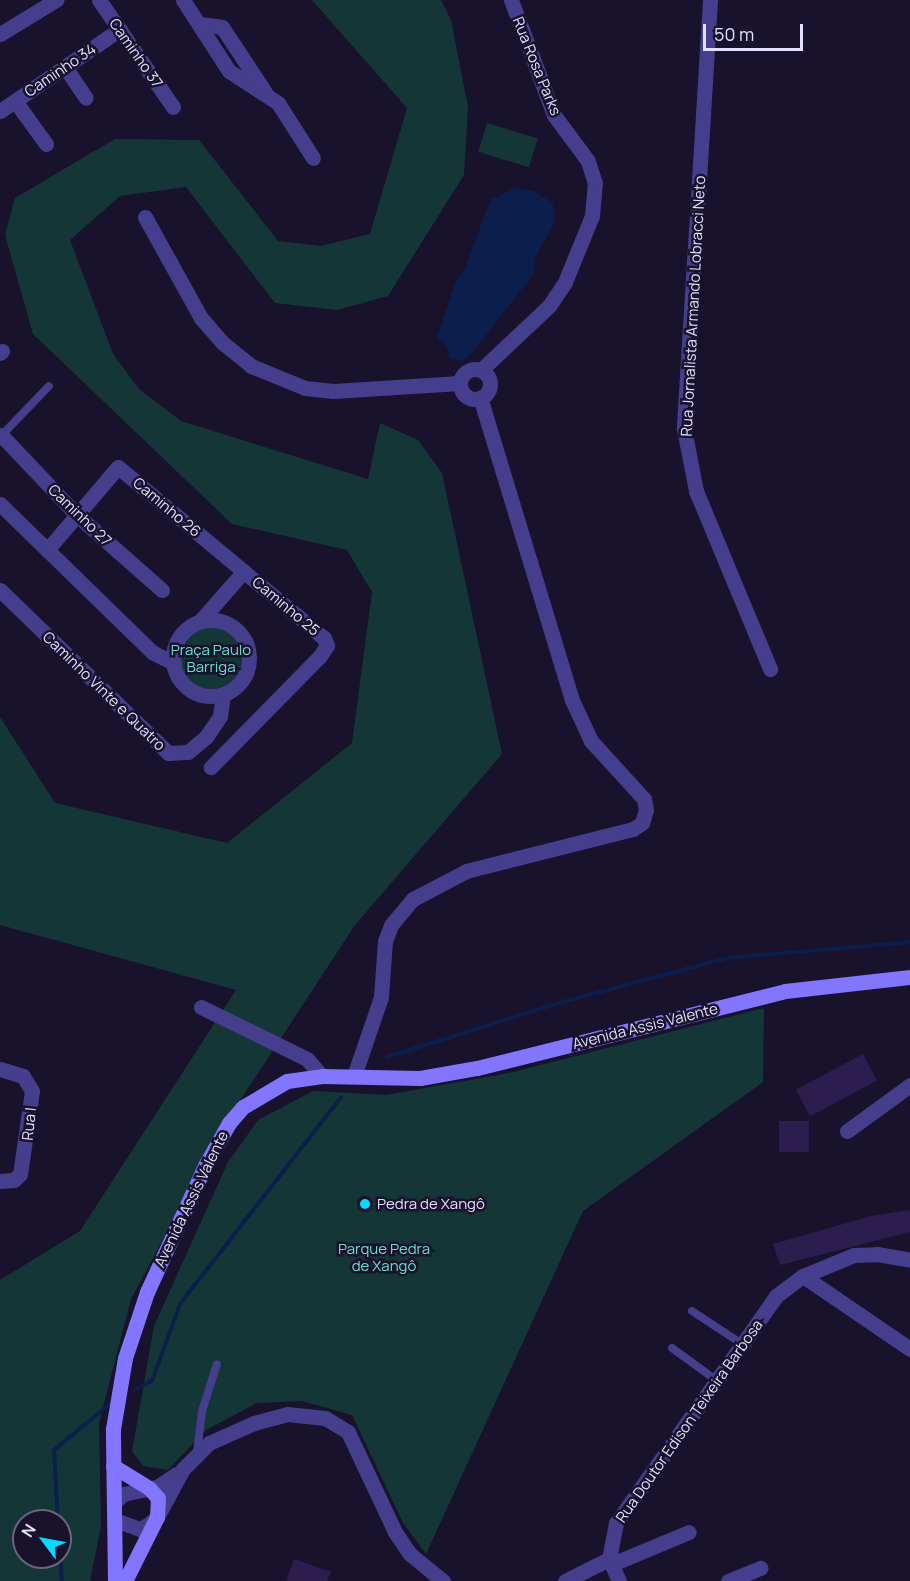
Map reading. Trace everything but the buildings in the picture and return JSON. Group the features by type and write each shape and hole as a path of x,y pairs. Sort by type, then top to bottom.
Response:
{"main road":[{"name":"Avenida Assis Valente","path":"115,1581 113,1429 119,1388 134,1328 212,1154 229,1123 260,1094 287,1081 322,1076 420,1077 477,1068 785,991 910,977"},
{"path":"113,1466 149,1488 158,1498 157,1517 125,1581"}],"street":[{"path":"0,34 56,0"},
{"name":"Caminho 37","path":"99,0 173,107"},
{"path":"183,0 234,77 266,93 278,103 313,158"},
{"name":"Rua Rosa Parks","path":"481,370 549,306 565,282 592,216 595,183 588,161 555,115 512,0"},
{"name":"Rua Jornalista Armando Lobracci Neto","path":"710,0 684,429 696,491 770,669"},
{"name":"Caminho 34","path":"0,111 120,29"},
{"path":"65,67 86,98"},
{"path":"15,101 46,144"},
{"path":"145,217 201,318 251,366 305,388 333,391 460,383"},
{"path":"460,383 467,371 481,370 489,377 490,387 480,398"},
{"path":"460,383 466,396 480,398"},
{"path":"354,1076 381,997 385,941 391,925 413,899 466,871 633,829 642,823 646,810 644,800 591,741 572,700 480,398"},
{"name":"Caminho 27","path":"1,436 78,516 162,590"},
{"name":"Caminho 26","path":"47,550 118,466 244,571"},
{"path":"2,508 152,652 174,663"},
{"name":"Caminho 25","path":"201,620 244,571 318,632 327,645 211,766"},
{"name":"Caminho Vinte e Quatro","path":"0,590 168,753 188,752 206,737 220,716 223,694"},
{"path":"201,620 218,620 232,626 243,637 249,651 249,666 242,681 223,694 197,693 178,676 174,663 177,641 201,620"},
{"path":"201,1007 307,1059 322,1076"},
{"name":"Rua I","path":"0,1069 22,1076 32,1091 24,1164 14,1180 0,1181"},
{"path":"847,1131 910,1085"},
{"name":"Rua Doutor Edison Teixeira Barbosa","path":"610,1561 616,1522 776,1296 803,1276 854,1256 877,1254 910,1260"},
{"path":"803,1276 910,1349"},
{"path":"115,1502 133,1490 163,1483 183,1468 197,1452 254,1423 287,1414 325,1418 348,1432 395,1532 410,1554 443,1581"},
{"path":"115,1520 140,1529 157,1517 183,1468"},
{"path":"565,1581 610,1561 689,1532"},
{"path":"610,1561 619,1581"},
{"path":"728,1581 760,1568"}],"lane":[{"path":"1,436 49,386"},
{"path":"692,1311 742,1344"},
{"path":"672,1348 716,1380"},
{"path":"197,1452 202,1411 217,1365"}],"green space":[{"path":"312,0 441,0 451,20 468,107 464,175 388,296 337,310 275,303 186,187 120,196 70,240 113,354 139,389 181,421 368,479 380,423 418,440 442,473 502,754 355,925 228,1119 131,1299 99,1423 101,1526 90,1581 0,1581 0,1280 80,1231 236,990 0,925 0,717 55,803 227,843 352,743 372,592 347,550 232,524 33,334 5,235 15,198 115,139 199,140 278,241 321,246 370,234 407,108"},
{"path":"487,123 538,138 529,167 478,152"},
{"name":"Praça Paulo Barriga","path":"211,627 233,636 242,658 233,680 211,689 189,680 180,658 189,636"},
{"name":"Parque Pedra de Xangô","path":"764,1008 763,1082 583,1211 426,1554 403,1523 352,1415 302,1401 257,1403 206,1430 168,1470 143,1466 132,1451 154,1326 228,1162 258,1120 313,1091 386,1095 509,1073"}],"water":[{"path":"516,188 534,191 553,203 555,222 536,256 532,276 468,358 461,361 450,358 447,347 437,338 454,286 465,268 491,199"}],"waterway":[{"path":"387,1057 562,1002 727,958 910,942"},
{"path":"136,1389 152,1381 180,1304 341,1097"},
{"path":"57,1509 54,1450 112,1402"},
{"path":"61,1569 62,1581"}],"place":[{"name":"Pedra de Xangô","path":"365,1204"}]}
